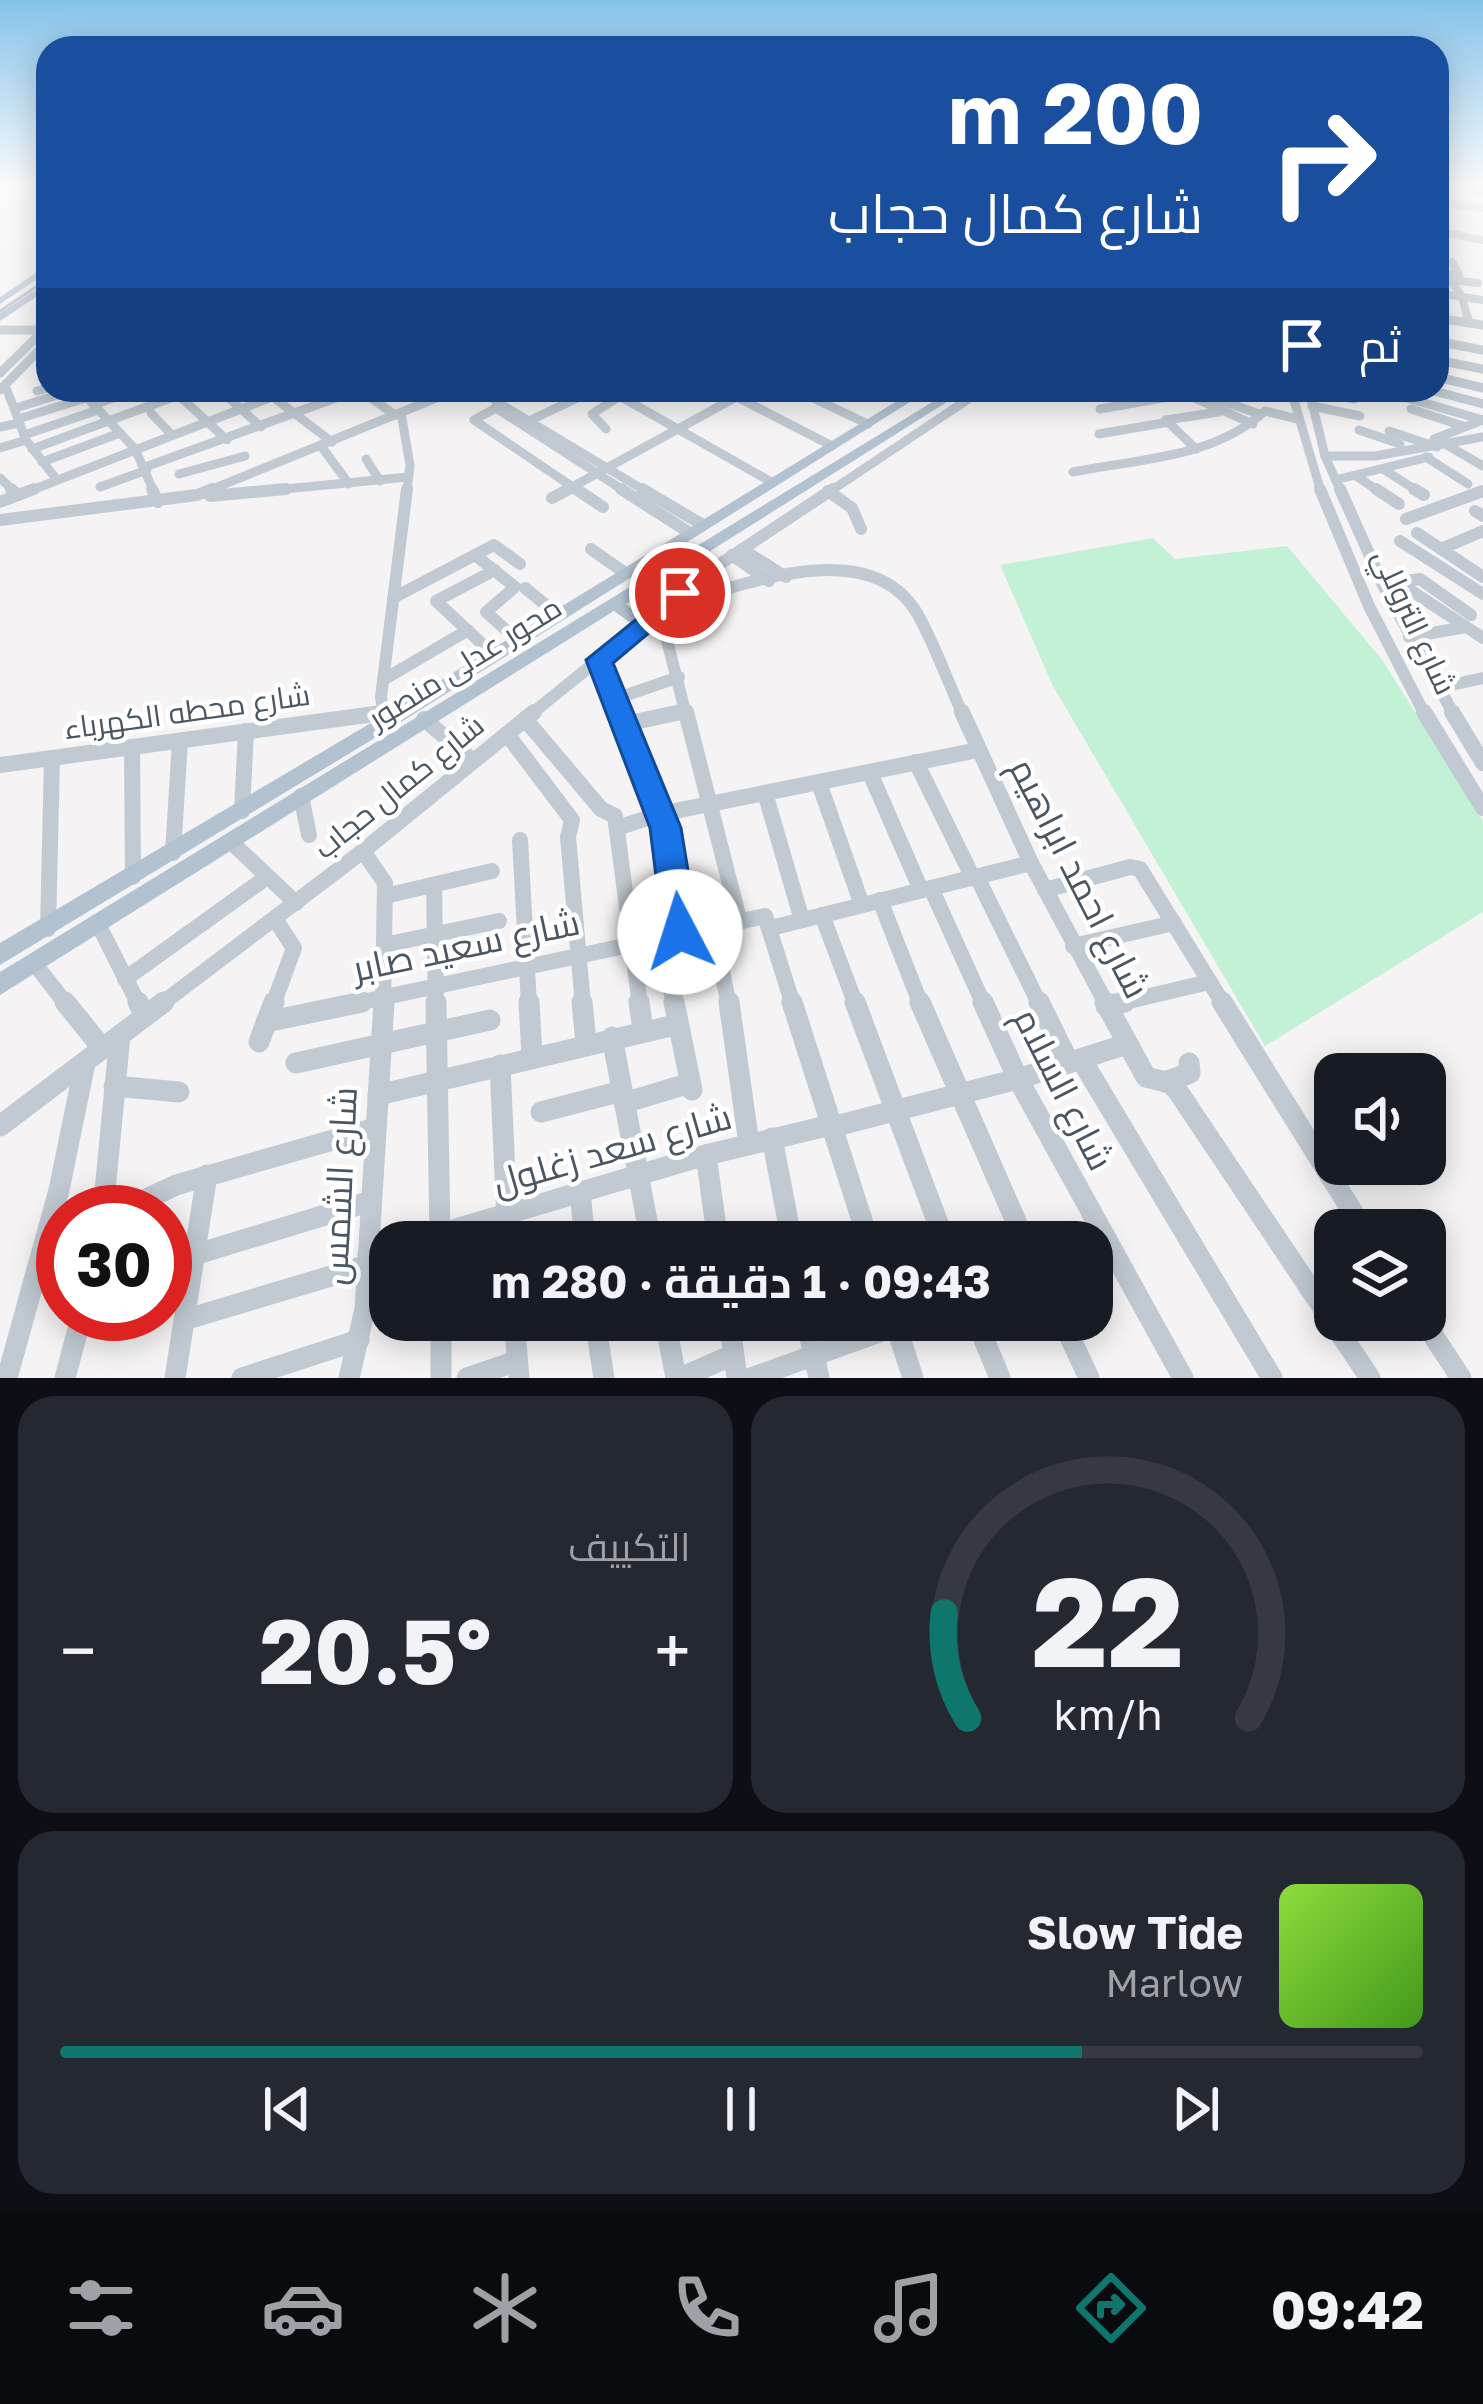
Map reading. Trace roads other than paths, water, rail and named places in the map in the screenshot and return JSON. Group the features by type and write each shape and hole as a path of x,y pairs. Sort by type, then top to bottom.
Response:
{"main road":[{"path":"0,301 36,276"},
{"path":"0,318 36,295"},
{"name":"محور عدلى منصور","path":"0,955 904,402"},
{"name":"محور عدلى منصور","path":"0,984 941,402"},
{"path":"886,413 898,430"},
{"path":"868,424 898,430"},
{"path":"613,603 641,623"}],"street":[{"path":"1449,276 1459,275 1452,262"},
{"path":"1449,277 1479,285"},
{"path":"1449,281 1475,324 1480,346 1449,342"},
{"path":"1449,295 1483,301"},
{"path":"0,330 36,339"},
{"path":"0,373 17,356 36,347"},
{"path":"1449,351 1452,357"},
{"path":"36,353 3,388 42,462 57,480"},
{"path":"0,356 17,356"},
{"path":"1449,377 1483,369"},
{"path":"1449,380 1483,384"},
{"path":"1449,385 1483,404"},
{"path":"22,427 78,402"},
{"path":"0,448 22,427 78,402"},
{"path":"78,412 84,402"},
{"path":"91,402 135,449 158,502"},
{"path":"0,427 110,422 156,402"},
{"path":"186,402 261,472"},
{"path":"233,402 261,427"},
{"path":"0,502 253,402"},
{"path":"281,402 327,444 350,484"},
{"path":"100,487 332,402"},
{"path":"378,402 398,414 410,453 383,680 385,717"},
{"path":"183,498 261,472 427,402"},
{"path":"494,402 562,451 603,470"},
{"path":"533,419 569,402"},
{"path":"605,402 592,414 606,429"},
{"path":"631,402 773,483"},
{"path":"552,498 732,402"},
{"path":"755,402 832,446"},
{"path":"821,402 868,424"},
{"name":"شارع كمال حجاب","path":"94,1055 363,851 659,609 964,402"},
{"path":"1100,409 1155,402"},
{"path":"1213,402 1224,412"},
{"path":"1213,402 1256,419"},
{"name":"شارع التروللي","path":"1294,402 1307,454 1412,691 1483,808"},
{"name":"شارع التروللي","path":"1312,402 1325,456 1383,585 1437,688 1477,744 1483,763"},
{"path":"1316,402 1421,454 1468,484"},
{"path":"1389,402 1463,426"},
{"path":"1395,402 1483,420"},
{"path":"1150,404 1196,449"},
{"path":"497,405 533,419 697,530"},
{"path":"497,405 474,419 532,466 603,507"},
{"path":"1099,434 1224,412 1256,419"},
{"path":"1073,472 1232,439 1256,419 1275,412 1297,419"},
{"path":"151,413 170,436 183,498"},
{"path":"0,416 22,427"},
{"path":"1446,447 1436,436 1483,420"},
{"path":"1389,431 1446,447 1483,466"},
{"path":"42,462 120,433"},
{"path":"511,446 536,434"},
{"path":"1335,480 1446,447 1483,443"},
{"path":"532,466 562,451"},
{"path":"1325,456 1421,454"},
{"path":"179,474 245,456"},
{"path":"366,459 380,481"},
{"path":"1383,469 1424,495"},
{"path":"1356,476 1399,504"},
{"path":"0,520 408,477"},
{"path":"0,478 18,495"},
{"path":"828,490 852,508 861,529"},
{"path":"1406,519 1483,491"},
{"path":"1417,533 1483,577"},
{"path":"1441,549 1482,533"},
{"path":"1400,541 1483,595"},
{"path":"393,598 496,545 520,564"},
{"path":"591,548 625,573"},
{"path":"737,552 778,579"},
{"path":"475,555 515,587 486,612 517,640"},
{"path":"1403,566 1483,638"},
{"name":"شارع احمد ابراهيم","path":"659,609 816,567 854,567 883,579 902,594 921,622 1073,946 1148,1080 1178,1090 1370,1378"},
{"path":"494,655 436,601 495,570"},
{"path":"1383,585 1417,578"},
{"path":"1398,582 1468,621"},
{"path":"525,587 558,615"},
{"path":"659,609 740,919"},
{"path":"1409,637 1468,621"},
{"path":"383,680 468,630"},
{"path":"599,660 660,814 673,860 680,932"},
{"path":"615,699 679,677"},
{"path":"1437,688 1483,678"},
{"path":"625,724 687,711"},
{"name":"شارع محطه الكهرباء","path":"0,765 385,717"},
{"path":"424,719 473,761"},
{"path":"525,719 616,822 643,1031"},
{"path":"242,811 246,731"},
{"path":"507,734 570,817 586,1043"},
{"path":"173,853 181,741"},
{"path":"132,747 133,877"},
{"path":"616,822 978,750"},
{"path":"48,928 52,758"},
{"path":"916,762 1075,1061 1272,1378"},
{"name":"شارع السلام","path":"869,772 1018,1079 1184,1378"},
{"path":"819,783 1015,1221"},
{"path":"764,793 936,1221"},
{"path":"301,796 309,835"},
{"path":"520,840 532,1057"},
{"path":"230,841 296,903"},
{"path":"363,851 381,872 385,896 493,871"},
{"path":"862,1221 771,928 1031,863"},
{"path":"1045,890 1130,867 1143,872 1351,1209"},
{"path":"125,980 267,877"},
{"path":"434,885 440,1221"},
{"name":"شارع الشمس","path":"372,1221 385,896"},
{"name":"شارع سعيد صابر","path":"266,1022 740,919 762,915 771,928"},
{"path":"259,1042 295,948 275,919"},
{"path":"384,945 499,921"},
{"path":"98,922 145,1016"},
{"path":"1073,946 1174,923"},
{"path":"712,925 737,1039 736,1076 749,1144"},
{"path":"541,1112 691,1086 660,937"},
{"path":"7,1378 10,1328 59,1190 94,1055 34,963"},
{"path":"1106,1006 1209,982"},
{"path":"296,1063 490,1020"},
{"path":"378,1095 675,1025"},
{"path":"105,1185 120,1035"},
{"path":"612,1037 647,1221"},
{"name":"شارع سعد زغلول","path":"487,1221 706,1155 1018,1079 1127,1044"},
{"path":"0,1126 94,1055"},
{"path":"1165,1082 1188,1074 1190,1063"},
{"path":"500,1065 506,1221"},
{"path":"114,1086 179,1092"},
{"path":"183,1185 376,1128"},
{"path":"772,1138 788,1221"},
{"path":"706,1155 715,1221"},
{"path":"192,1268 207,1175"},
{"path":"580,1191 583,1221"},
{"path":"194,1255 371,1201"},
{"path":"192,1317 369,1258"},
{"name":"شارع الشمس","path":"349,1378 369,1288"},
{"path":"242,1378 359,1340"},
{"path":"65,1378 75,1341"},
{"path":"175,1378 181,1341"},
{"path":"441,1341 441,1378"},
{"path":"598,1341 604,1378"},
{"path":"670,1341 678,1378 735,1366"},
{"path":"751,1378 816,1367 863,1341"},
{"path":"901,1341 913,1378"},
{"path":"985,1341 1000,1378"},
{"path":"1072,1341 1089,1378"},
{"path":"1435,1341 1454,1376"},
{"path":"467,1378 518,1370"}],"railway":[{"path":"0,311 36,287"}]}
